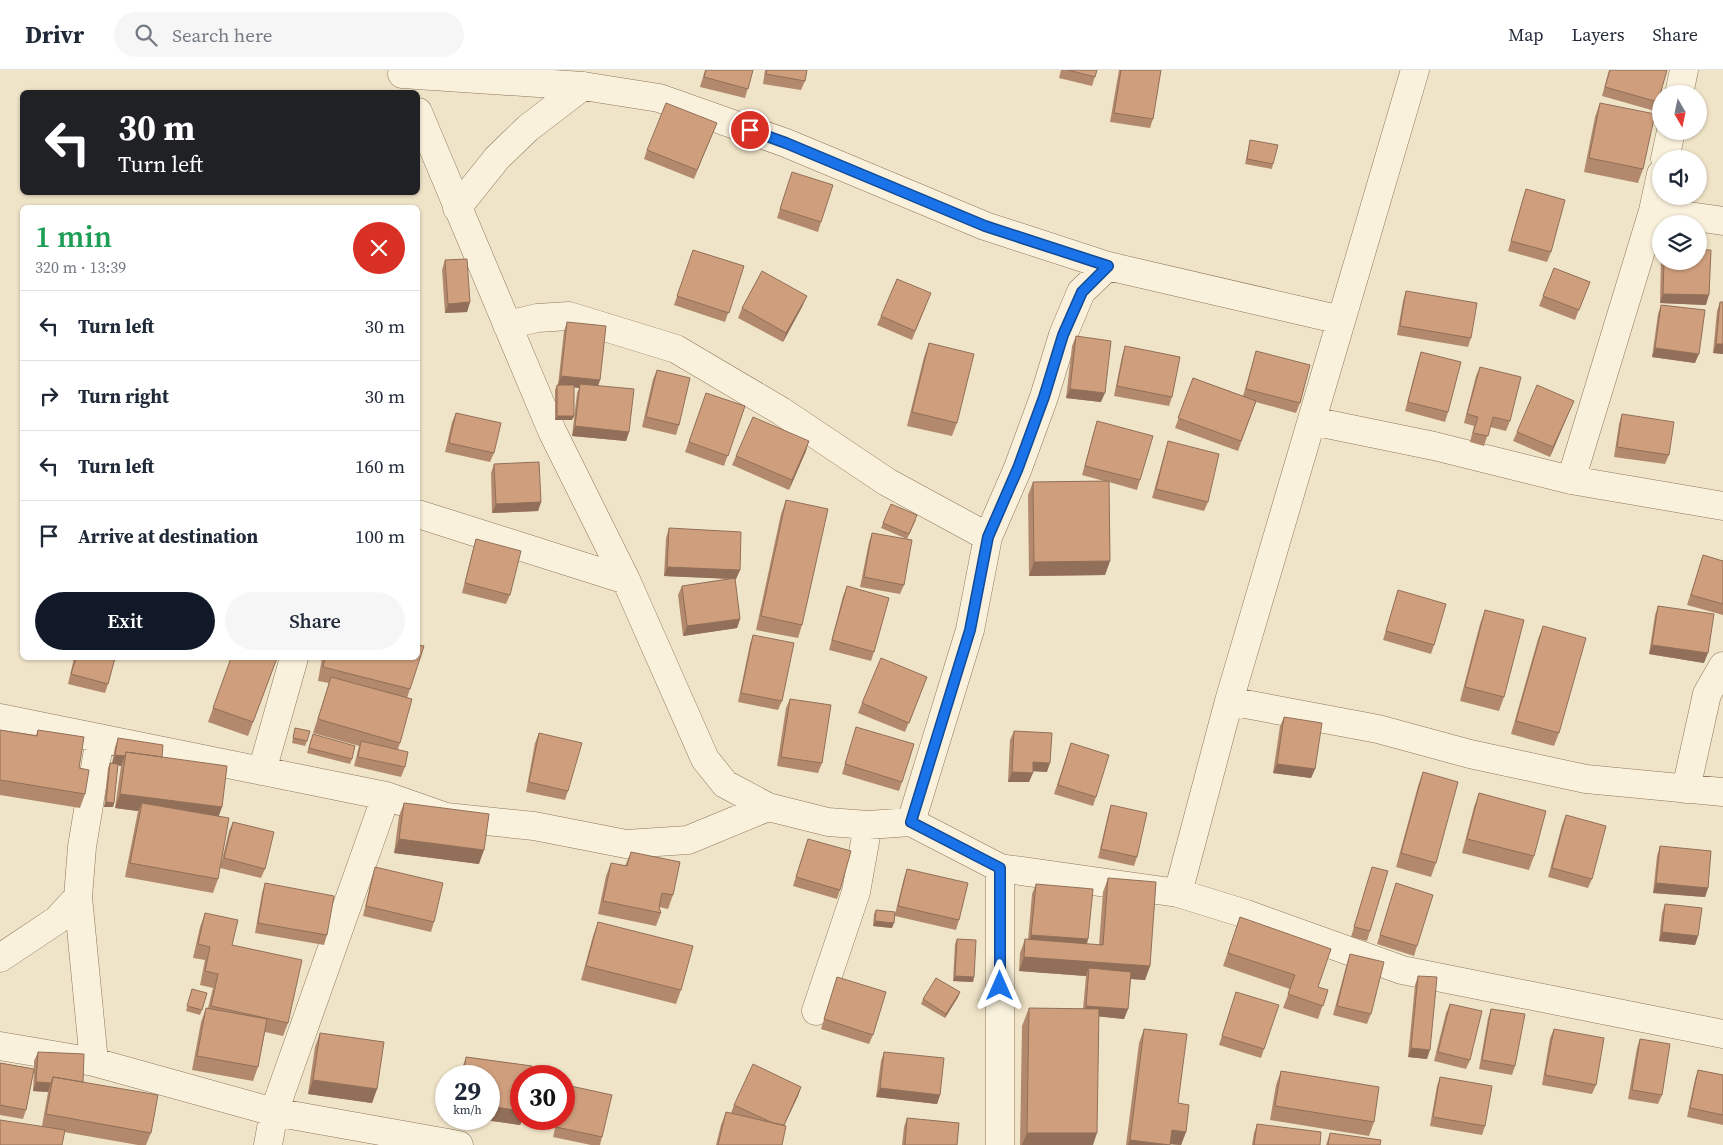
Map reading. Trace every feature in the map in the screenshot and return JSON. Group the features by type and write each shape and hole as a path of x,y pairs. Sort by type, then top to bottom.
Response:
{"street":[{"path":"1178,893 1229,701 1414,70"},
{"path":"1681,85 1684,70"},
{"path":"404,79 583,86 659,98 786,143 985,226 1108,266 1341,320"},
{"path":"457,208 497,158 528,128 583,86"},
{"path":"420,117 552,431 626,580 704,759 725,784 768,807 828,822 868,825 911,822 1000,868 1178,893 1246,914 1402,970 1723,1034"},
{"path":"1572,480 1654,205"},
{"path":"1653,211 1723,221"},
{"path":"911,822 970,630 988,537 1018,468 1044,397 1063,335 1082,292 1108,266"},
{"path":"507,324 537,318 569,316 676,350 781,411 887,482 988,537"},
{"path":"1312,421 1434,446 1572,480 1723,506"},
{"path":"420,515 626,580"},
{"path":"262,771 293,660"},
{"path":"1686,789 1707,694 1723,666"},
{"path":"1229,701 1378,729 1470,754 1586,779 1723,792"},
{"path":"0,718 386,796 446,817 534,826 626,844 688,840 768,807"},
{"path":"94,1062 78,897 82,847 100,738"},
{"path":"268,1145 274,1112 386,796"},
{"path":"816,1011 856,892 868,825"},
{"path":"1000,868 1000,1145"},
{"path":"0,958 57,920 78,897"},
{"path":"0,1046 94,1062 274,1112 460,1145"}],"building":[{"path":"706,70 753,70 748,89 704,77"},
{"path":"767,70 807,70 805,81 766,74"},
{"path":"1068,70 1097,70 1095,77"},
{"path":"1121,70 1161,70 1153,119 1114,113"},
{"path":"1610,70 1667,70 1663,85 1652,85 1652,100 1605,87"},
{"path":"666,103 717,123 697,170 647,150"},
{"path":"1600,103 1652,113 1652,128 1643,169 1589,158"},
{"path":"1250,140 1278,145 1273,164 1247,159"},
{"path":"792,172 833,185 821,222 780,209"},
{"path":"1526,189 1565,200 1551,252 1511,241"},
{"path":"693,250 744,266 729,313 677,296"},
{"path":"1707,250 1711,250 1709,295 1663,294 1664,270 1707,270"},
{"path":"467,259 470,302 448,304 445,260"},
{"path":"1554,268 1590,282 1579,310 1543,296"},
{"path":"762,271 807,296 786,333 742,308"},
{"path":"897,279 931,293 915,331 881,316"},
{"path":"1406,291 1477,303 1471,338 1400,326"},
{"path":"1720,302 1723,302 1723,344 1716,344"},
{"path":"1661,305 1705,310 1699,354 1655,348"},
{"path":"567,322 606,326 600,380 561,376"},
{"path":"1076,336 1111,341 1105,393 1070,389"},
{"path":"929,343 974,354 957,423 912,412"},
{"path":"1125,346 1180,357 1172,397 1117,386"},
{"path":"1256,351 1310,365 1300,403 1246,389"},
{"path":"1421,352 1461,362 1448,412 1408,402"},
{"path":"1480,367 1521,377 1510,421 1493,417 1488,436 1473,433 1478,417 1467,414"},
{"path":"657,370 690,378 679,425 646,417"},
{"path":"1193,378 1256,401 1241,441 1178,418"},
{"path":"580,384 634,389 629,432 575,426"},
{"path":"557,385 574,385 574,416 557,416"},
{"path":"1537,385 1574,401 1553,447 1517,432"},
{"path":"706,393 745,406 728,456 689,442"},
{"path":"456,413 501,423 494,453 449,443"},
{"path":"1622,414 1674,422 1669,455 1617,447"},
{"path":"753,417 809,441 792,480 736,456"},
{"path":"1097,421 1153,436 1140,480 1085,466"},
{"path":"1168,441 1219,454 1208,502 1156,489"},
{"path":"539,462 541,502 496,504 494,464"},
{"path":"1109,481 1110,561 1034,562 1033,482"},
{"path":"786,500 828,509 802,625 761,616"},
{"path":"891,504 917,515 909,534 883,523"},
{"path":"669,528 741,532 740,570 667,567"},
{"path":"872,533 912,540 904,585 864,577"},
{"path":"476,539 521,551 510,595 465,583"},
{"path":"1703,555 1723,561 1723,604 1691,595"},
{"path":"735,578 740,619 687,626 682,586"},
{"path":"847,586 889,598 874,652 832,640"},
{"path":"1398,590 1446,604 1434,645 1386,631"},
{"path":"1658,606 1714,614 1708,653 1652,645"},
{"path":"1485,610 1524,620 1504,697 1465,687"},
{"path":"1543,626 1586,638 1559,733 1516,721"},
{"path":"753,635 794,643 782,701 741,693"},
{"path":"420,645 424,646 420,658"},
{"path":"881,658 927,677 909,723 862,703"},
{"path":"75,660 114,660 108,684 71,674"},
{"path":"230,660 276,660 253,722 213,708"},
{"path":"325,660 419,660 410,689 323,667"},
{"path":"331,677 412,699 400,743 318,719"},
{"path":"790,699 831,705 822,763 781,757"},
{"path":"1284,717 1322,723 1315,769 1277,764"},
{"path":"856,727 914,744 902,782 845,764"},
{"path":"295,728 310,731 307,741 293,738"},
{"path":"0,730 37,736 38,730 84,737 79,768 89,770 85,794 0,780"},
{"path":"1014,731 1052,733 1050,763 1033,762 1033,773 1012,772"},
{"path":"539,733 582,743 568,791 529,782"},
{"path":"313,734 355,746 352,759 309,748"},
{"path":"118,738 163,745 162,757 126,752 125,756 115,755"},
{"path":"361,741 408,752 405,767 358,757"},
{"path":"1071,743 1109,755 1096,797 1058,785"},
{"path":"126,752 227,766 222,807 120,794"},
{"path":"110,763 118,764 114,803 106,802"},
{"path":"1423,772 1458,782 1436,863 1401,853"},
{"path":"1479,793 1546,811 1534,856 1467,839"},
{"path":"142,803 229,818 218,879 130,863"},
{"path":"404,803 489,814 484,850 399,839"},
{"path":"1111,805 1147,813 1137,857 1101,849"},
{"path":"1566,815 1606,826 1592,879 1552,868"},
{"path":"233,822 274,832 265,869 224,858"},
{"path":"808,839 851,851 840,890 796,877"},
{"path":"1660,846 1711,851 1708,888 1656,883"},
{"path":"631,852 680,862 673,895 662,893 659,907 661,913 603,901 611,863 627,866"},
{"path":"375,867 443,883 434,922 366,906"},
{"path":"1372,867 1388,871 1370,931 1354,927"},
{"path":"907,869 968,883 959,920 898,906"},
{"path":"1108,878 1156,882 1150,966 1024,957 1025,939 1103,945"},
{"path":"265,883 334,896 327,935 258,923"},
{"path":"1396,883 1433,895 1417,946 1380,935"},
{"path":"1036,884 1093,889 1088,939 1031,935"},
{"path":"1665,904 1702,908 1698,936 1662,932"},
{"path":"876,910 895,912 894,923 875,921"},
{"path":"205,913 238,920 232,945 302,960 288,1023 211,1006 218,974 205,971 210,947 198,944"},
{"path":"1240,917 1331,949 1318,987 1328,990 1323,1006 1288,994 1295,975 1228,953"},
{"path":"598,922 693,946 681,990 586,966"},
{"path":"957,939 976,940 974,977 955,976"},
{"path":"1350,954 1384,962 1371,1014 1337,1006"},
{"path":"1089,968 1131,972 1128,1009 1086,1006"},
{"path":"1418,976 1437,977 1430,1050 1411,1048"},
{"path":"837,977 886,992 873,1035 824,1019"},
{"path":"936,978 960,992 946,1014 923,999"},
{"path":"192,989 207,993 202,1010 187,1006"},
{"path":"1236,992 1279,1005 1264,1049 1222,1036"},
{"path":"1450,1004 1482,1011 1470,1060 1438,1052"},
{"path":"206,1008 267,1019 258,1067 197,1056"},
{"path":"1029,1008 1099,1009 1097,1133 1027,1133"},
{"path":"1491,1009 1525,1014 1515,1066 1482,1060"},
{"path":"1144,1029 1187,1034 1178,1103 1189,1105 1186,1132 1172,1130 1170,1145 1130,1140"},
{"path":"1554,1029 1604,1038 1596,1085 1545,1075"},
{"path":"320,1033 384,1042 377,1089 313,1080"},
{"path":"1640,1039 1670,1044 1662,1095 1632,1090"},
{"path":"38,1052 84,1054 83,1082 53,1077 51,1083 36,1082"},
{"path":"884,1052 944,1058 940,1095 880,1088"},
{"path":"466,1057 525,1065 510,1065 510,1109 500,1108 500,1065 465,1065"},
{"path":"0,1063 34,1069 26,1110 0,1105"},
{"path":"753,1064 801,1087 784,1125 773,1123 734,1105"},
{"path":"1698,1070 1723,1075 1723,1115 1690,1108"},
{"path":"1281,1071 1379,1087 1374,1122 1275,1106"},
{"path":"53,1077 158,1095 151,1133 46,1114"},
{"path":"1440,1077 1492,1086 1485,1126 1433,1117"},
{"path":"575,1087 612,1095 602,1137 570,1130 575,1130"},
{"path":"726,1112 786,1126 782,1145 718,1145"},
{"path":"907,1118 959,1123 957,1145 905,1145"},
{"path":"0,1120 65,1130 62,1145 0,1145"},
{"path":"1257,1124 1321,1132 1320,1145 1254,1145"},
{"path":"1330,1133 1381,1140 1380,1145 1328,1145"}],"route":[{"path":"750,130 786,143 985,226 1108,266 1082,292 1063,335 1044,397 1018,468 988,537 970,630 911,822 1000,868 1000,986"}]}
